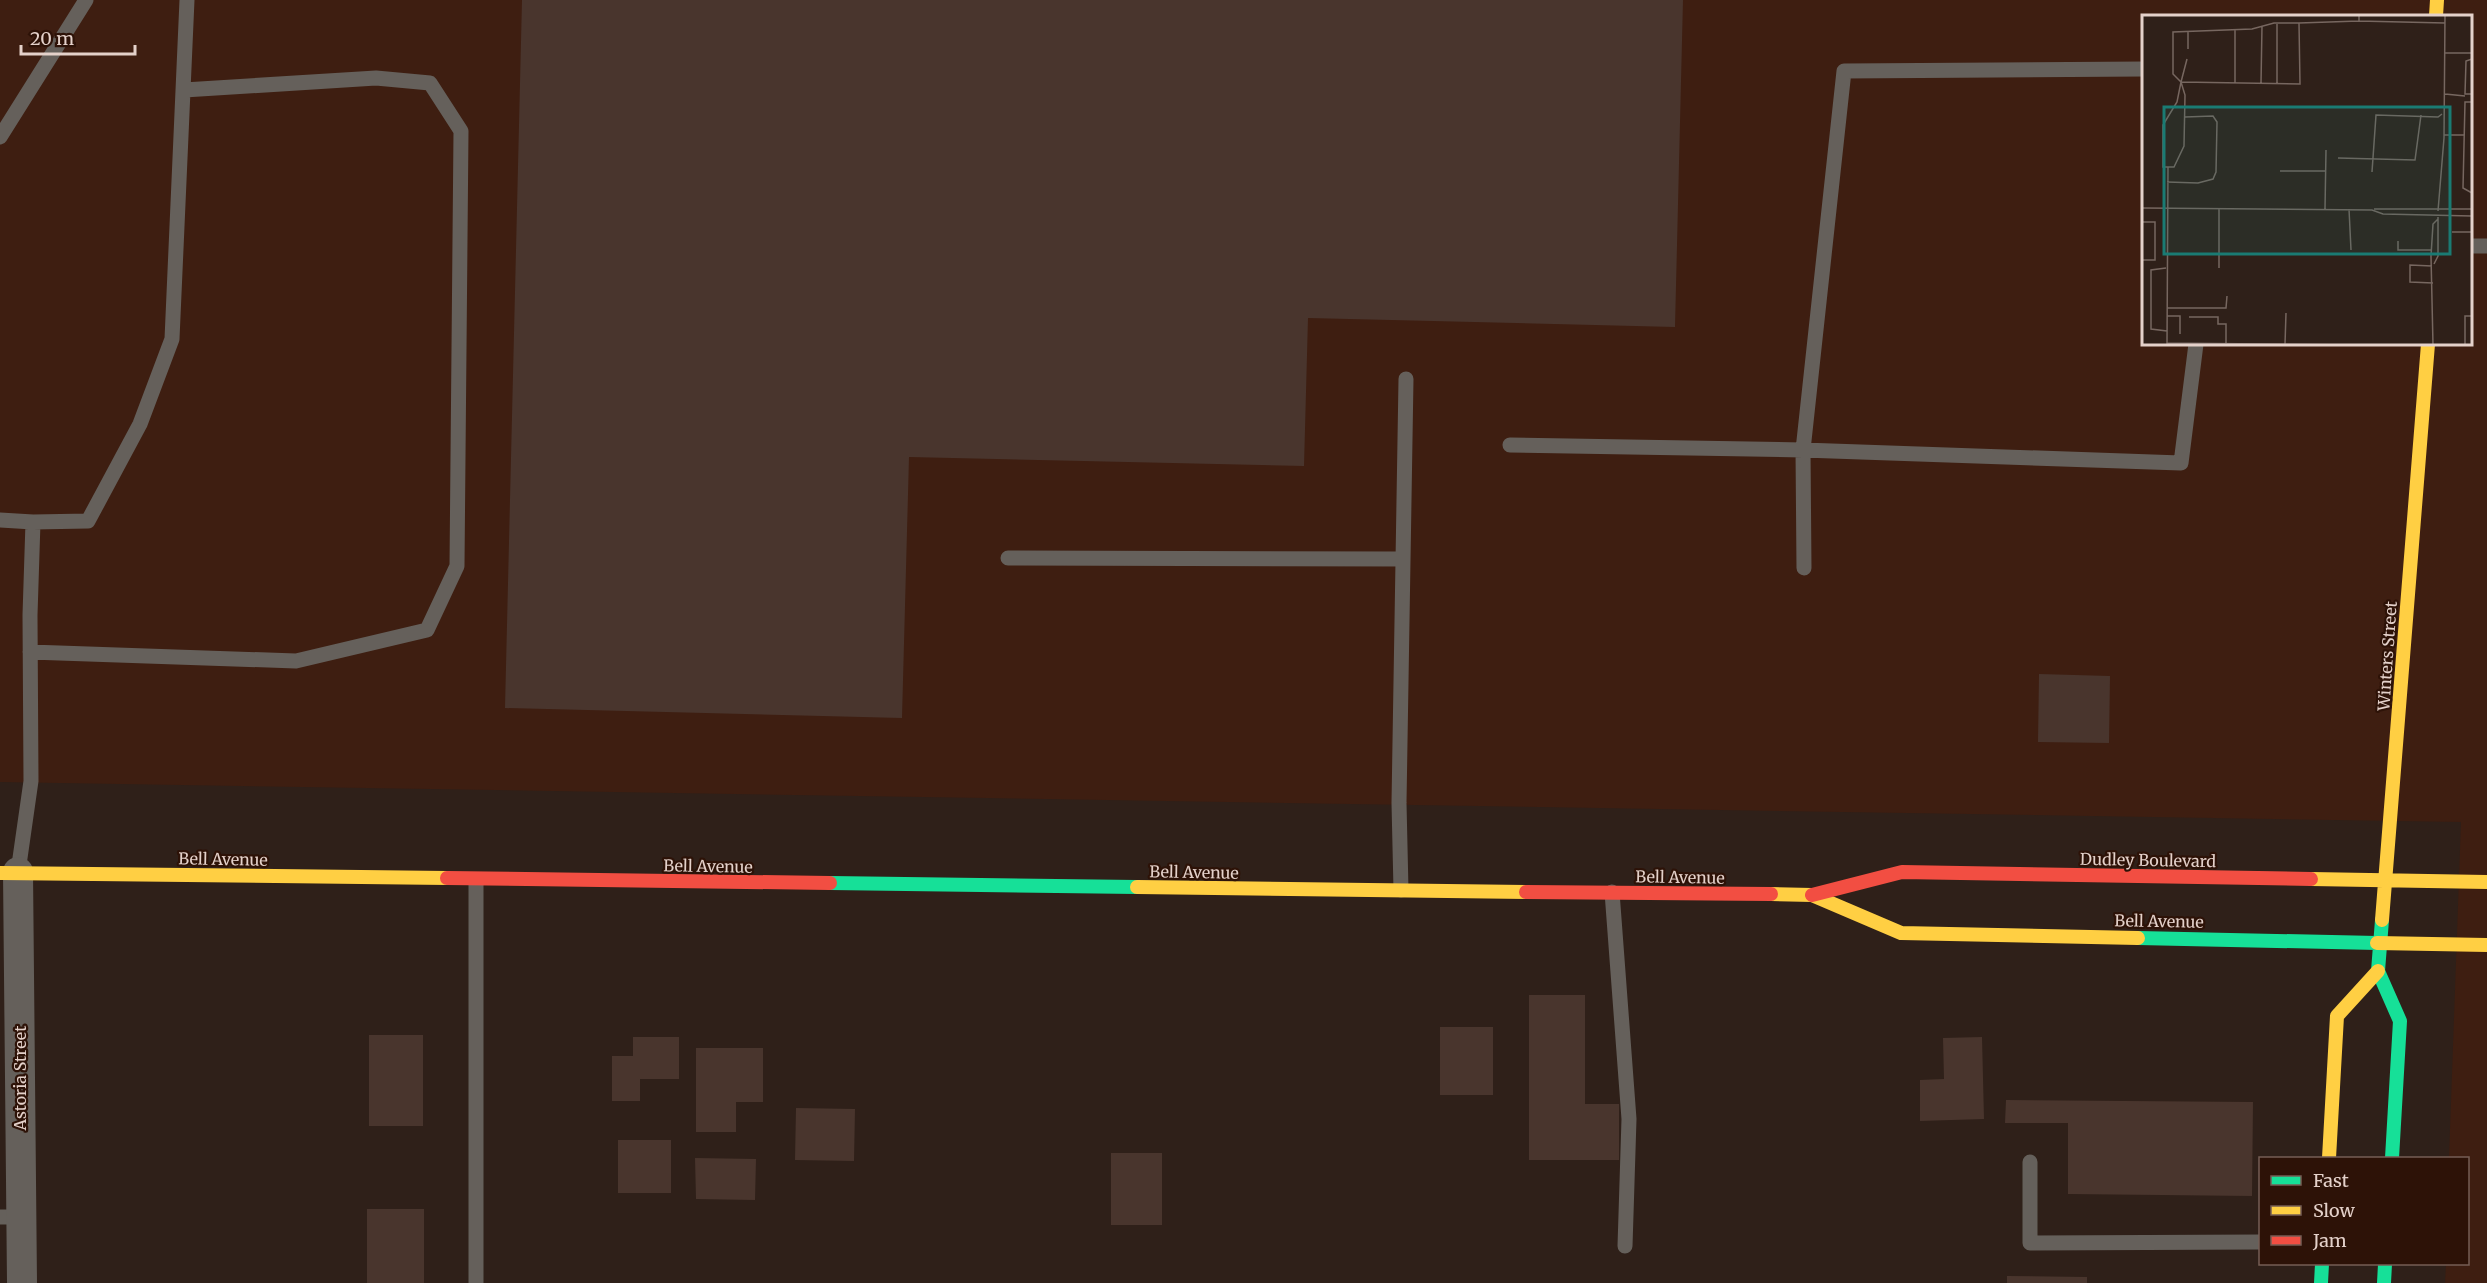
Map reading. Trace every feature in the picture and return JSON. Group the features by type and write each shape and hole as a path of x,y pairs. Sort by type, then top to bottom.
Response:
{"main road":[{"path":"2436,15 2437,0"},
{"name":"Winters Street","path":"2392,1157 2400,1021 2378,971 2428,345"},
{"name":"Bell Avenue","path":"9,873 1812,895 1901,933 2381,942"},
{"name":"Dudley Boulevard","path":"1812,895 1902,873 2487,882"},
{"path":"2381,942 2487,945"},
{"path":"2329,1157 2337,1016 2378,971"},
{"path":"2321,1283 2322,1265"},
{"path":"2384,1283 2385,1265"}],"street":[{"name":"Astoria Street","path":"9,873 11,1217 22,1283"}],"lane":[{"path":"0,137 86,0"},
{"path":"0,520 88,521 140,424 172,339 187,0"},
{"path":"1804,568 1803,450 1844,70 2142,69"},
{"path":"30,652 296,661 427,630 457,566 461,131 430,83 376,78 184,90"},
{"path":"1510,445 1803,450 2181,463 2196,345"},
{"path":"1401,890 1399,803 1406,379"},
{"path":"9,873 31,782 30,652 33,522"},
{"path":"1008,558 1402,559"},
{"path":"476,880 476,1283"},
{"path":"1612,892 1629,1119 1625,1246"},
{"path":"2030,1162 2030,1243 2259,1242"}],"shaded area":[{"path":"0,0 2487,0 2487,1283 2445,1283 2446,1265 2469,1265 2469,1157 2449,1157 2461,822 0,782"}],"building":[{"path":"522,0 1683,0 1675,327 1308,318 1304,466 909,457 902,718 505,708"},
{"path":"2039,674 2110,676 2109,743 2038,742"},
{"path":"1529,995 1585,995 1585,1104 1619,1104 1619,1160 1529,1160"},
{"path":"1440,1027 1493,1027 1493,1095 1440,1095"},
{"path":"369,1035 423,1035 423,1126 369,1126"},
{"path":"633,1037 679,1037 679,1079 640,1079 640,1101 612,1101 612,1056 633,1056"},
{"path":"1982,1037 1984,1119 1920,1121 1920,1080 1944,1079 1943,1038"},
{"path":"696,1048 763,1048 763,1102 736,1102 736,1132 696,1132"},
{"path":"2006,1100 2253,1102 2252,1196 2068,1194 2068,1123 2005,1123"},
{"path":"796,1108 855,1109 854,1161 795,1160"},
{"path":"618,1140 671,1140 671,1193 618,1193"},
{"path":"1111,1153 1162,1153 1162,1225 1111,1225"},
{"path":"695,1158 756,1159 755,1200 696,1199"},
{"path":"367,1209 424,1209 424,1283 367,1283"},
{"path":"2007,1276 2087,1277 2087,1283 2007,1283"}],"traffic: fast":[{"path":"830,883 1137,887"},
{"path":"2382,920 2378,971 2400,1021 2392,1157"},
{"path":"2138,938 2377,943"},
{"path":"2321,1283 2322,1265"},
{"path":"2384,1283 2385,1265"}],"traffic: slow":[{"path":"2436,15 2437,0"},
{"path":"2382,920 2428,345"},
{"path":"0,873 447,878"},
{"path":"2311,879 2487,882"},
{"path":"1137,887 1526,892"},
{"path":"1771,894 1812,895 1901,933 2138,938"},
{"path":"2377,943 2487,945"},
{"path":"2329,1157 2337,1016 2378,971"}],"traffic: jam":[{"path":"1812,895 1902,872 2311,879"},
{"path":"447,878 830,883"},
{"path":"1526,892 1771,894"}]}
